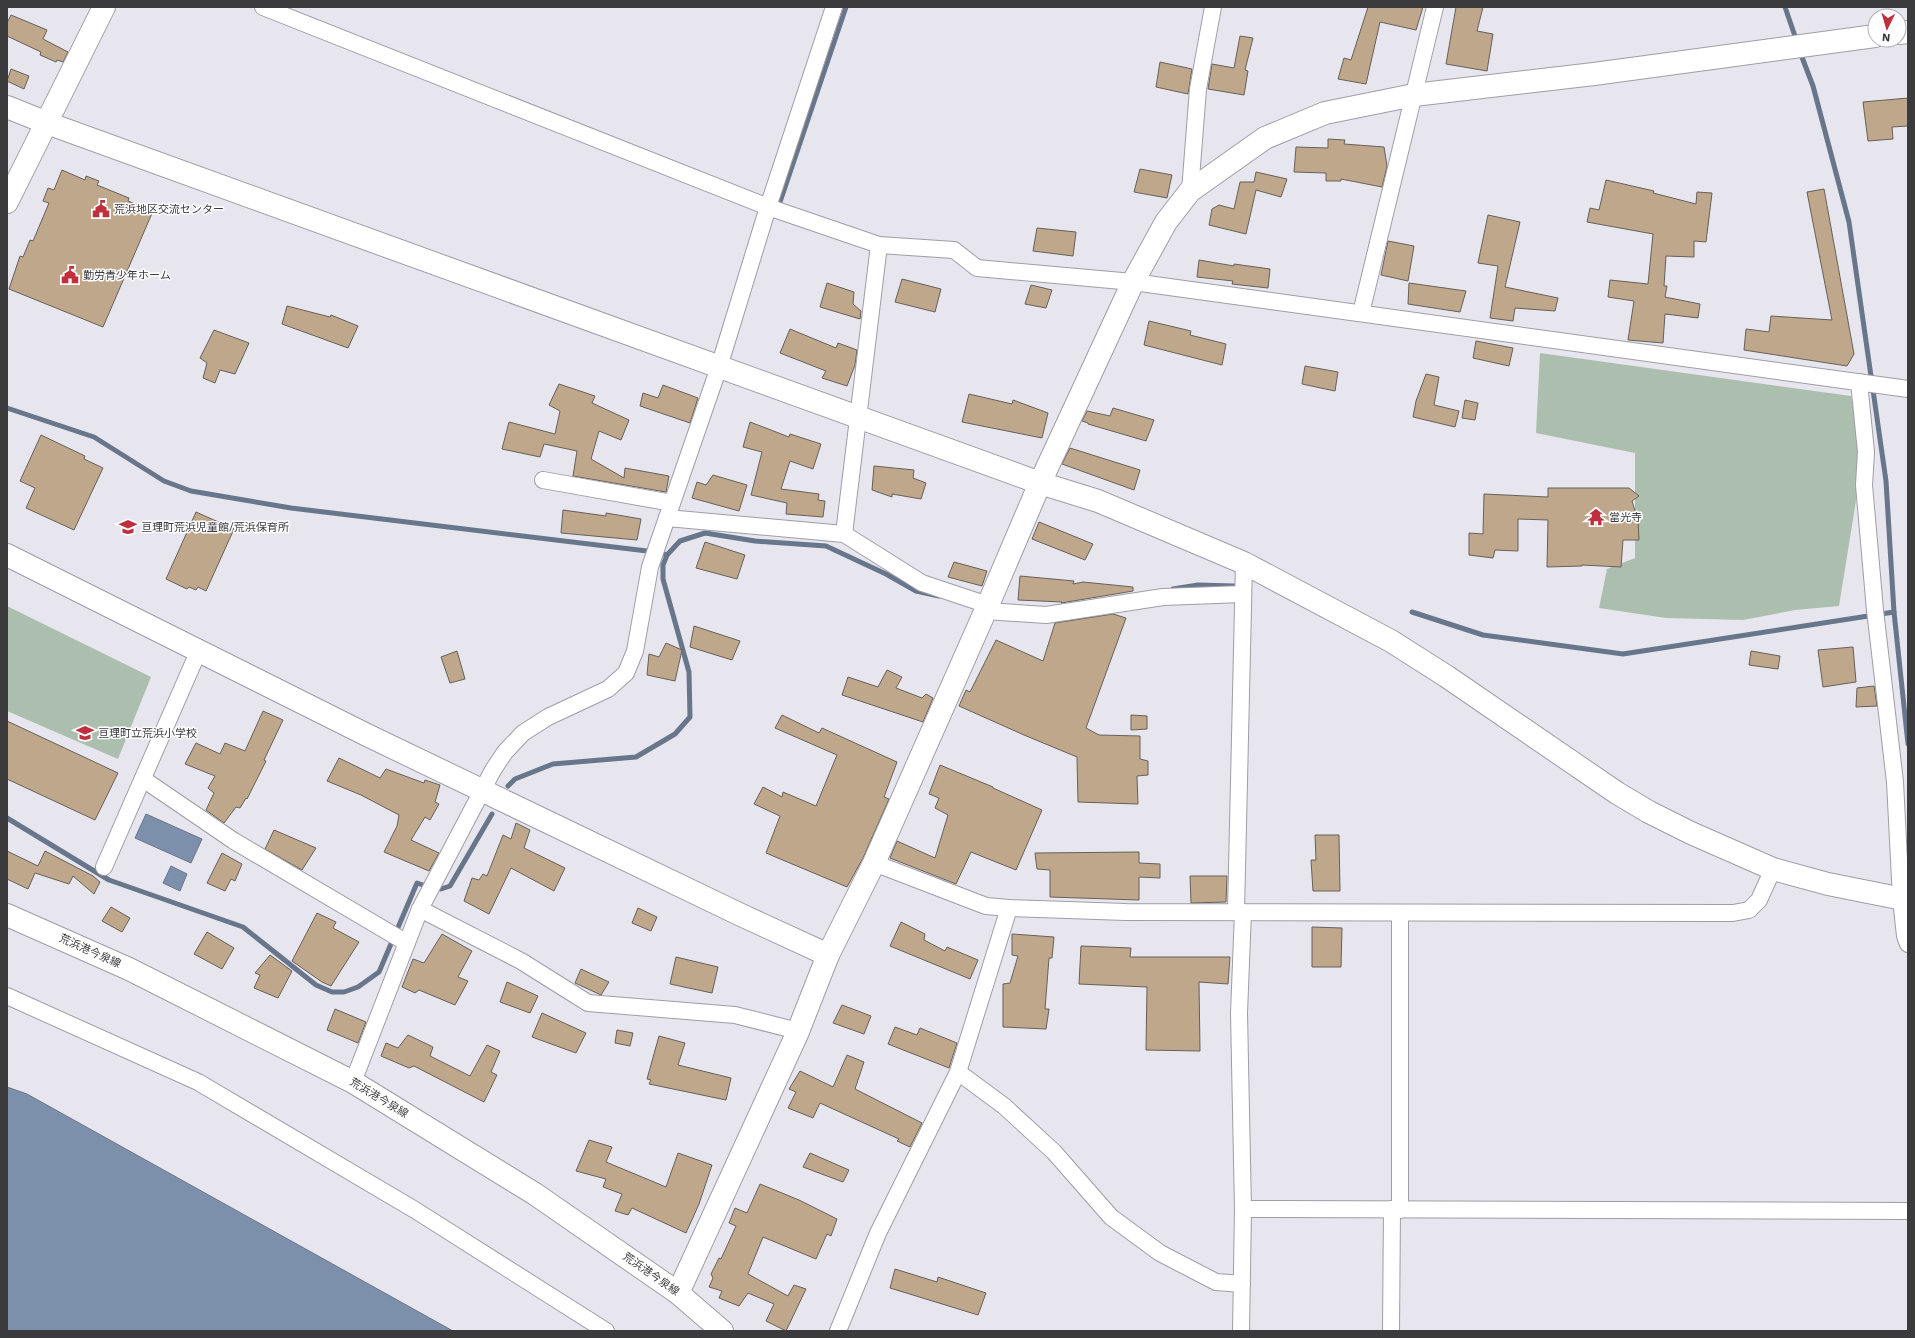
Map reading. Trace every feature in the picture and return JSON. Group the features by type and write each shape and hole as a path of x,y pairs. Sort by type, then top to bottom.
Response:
{"street":[{"path":"7,202 104,7"},
{"path":"263,7 768,207 879,245 954,250 977,268 1133,282 1908,389"},
{"path":"353,1082 399,938 420,909 493,770 505,752 523,733 548,717 608,689 626,673 636,652 650,567 719,366 768,207 834,7"},
{"path":"1190,191 1198,89 1213,7"},
{"path":"1361,313 1435,7"},
{"path":"678,1293 798,1031 828,956 874,863 987,608 1040,483 1133,282 1166,222 1190,191 1265,138 1325,114 1414,95 1594,74 1867,37"},
{"path":"7,107 47,123 1040,483 1098,501 1244,563 1391,642 1446,676 1617,793 1649,812 1691,833 1773,869 1828,884 1905,900"},
{"path":"844,534 879,245"},
{"path":"1863,383 1866,452 1864,485 1875,610 1895,782 1905,900 1905,936 1908,944"},
{"path":"543,480 670,510 844,534 922,583 987,608 1046,615 1163,597 1236,593"},
{"path":"7,555 367,735 828,956"},
{"path":"1241,1331 1243,1209 1239,1013 1236,593 1244,563"},
{"path":"104,867 199,650"},
{"path":"142,779 234,841 399,938"},
{"path":"874,863 986,906 1126,912 1733,913 1749,910 1759,900 1773,869"},
{"path":"838,1331 878,1233 958,1072 1009,908"},
{"path":"420,909 521,961 588,1004 735,1015 798,1031"},
{"path":"1391,1331 1396,1209 1400,912"},
{"name":"荒浜港今泉線","path":"7,915 129,969 353,1082 535,1194 678,1293 722,1331"},
{"path":"7,996 198,1082 415,1210 606,1331"},
{"path":"958,1072 1004,1106 1054,1152 1110,1218 1160,1253 1216,1282 1242,1284"},
{"path":"1243,1209 1908,1211"}],"green space":[{"path":"1540,353 1851,396 1857,429 1858,488 1839,606 1795,610 1743,620 1666,618 1599,608 1607,569 1635,558 1635,453 1536,433"},
{"path":"7,606 151,677 118,759 7,711"}],"water":[{"path":"146,814 202,839 191,863 135,838"},
{"path":"171,866 187,874 180,891 163,883"},
{"path":"7,1087 27,1094 453,1331 7,1331"}],"building":[{"path":"1368,7 1423,7 1416,30 1380,22 1366,84 1338,79 1344,58 1351,60"},
{"path":"1456,7 1483,7 1477,31 1493,34 1487,71 1446,64"},
{"path":"11,15 47,30 43,39 68,52 63,62 57,60 56,62 40,55 41,52 7,36 7,23"},
{"path":"1240,36 1253,38 1245,70 1248,71 1244,95 1208,89 1212,64 1234,68"},
{"path":"1160,62 1192,69 1188,94 1156,87"},
{"path":"11,69 29,76 24,89 7,81"},
{"path":"1908,98 1908,126 1892,127 1893,139 1868,141 1863,102"},
{"path":"1328,139 1345,140 1344,144 1384,147 1387,166 1382,187 1341,179 1341,181 1326,181 1326,173 1294,172 1296,147 1328,148"},
{"path":"1140,169 1172,175 1167,198 1134,192"},
{"path":"62,170 85,180 86,176 99,181 97,185 129,198 128,201 153,211 103,327 9,289 20,256 23,257 30,240 33,241 49,203 43,201 48,188 54,190"},
{"path":"1256,172 1287,179 1281,197 1256,190 1246,234 1209,225 1212,209 1219,205 1234,209 1240,182 1254,182"},
{"path":"1606,180 1654,191 1653,193 1696,204 1697,192 1712,193 1706,242 1694,241 1694,257 1666,256 1664,286 1667,286 1665,297 1700,304 1698,318 1665,314 1663,343 1628,340 1634,301 1608,297 1610,280 1648,284 1653,234 1587,222 1590,208 1599,210"},
{"path":"1824,189 1854,354 1847,366 1744,350 1746,329 1769,332 1771,316 1832,320 1807,192"},
{"path":"1488,215 1520,222 1505,287 1558,298 1555,311 1515,308 1513,321 1490,318 1498,266 1478,263"},
{"path":"1037,228 1076,232 1073,256 1033,251"},
{"path":"1388,241 1414,246 1408,281 1381,275"},
{"path":"1199,260 1234,266 1234,264 1270,269 1268,288 1232,284 1233,281 1197,277"},
{"path":"902,279 941,289 935,312 895,302"},
{"path":"827,283 854,292 853,304 861,311 860,319 820,307"},
{"path":"1409,283 1466,291 1460,312 1408,304"},
{"path":"1031,285 1052,290 1046,308 1025,304"},
{"path":"287,306 330,317 331,315 358,326 348,348 282,324"},
{"path":"1149,321 1191,331 1190,335 1226,344 1222,365 1144,345"},
{"path":"790,329 836,348 838,343 857,350 855,365 847,386 822,378 826,371 780,353"},
{"path":"214,330 249,343 235,374 220,370 215,383 203,378 207,363 200,358"},
{"path":"1476,341 1513,348 1509,366 1473,358"},
{"path":"1305,366 1338,372 1335,391 1302,384"},
{"path":"1426,374 1439,377 1434,405 1459,411 1455,427 1413,417 1416,401"},
{"path":"559,384 595,396 592,403 629,420 621,440 599,431 591,459 624,478 625,468 669,476 666,492 573,476 577,451 544,444 540,457 502,449 509,422 555,434 560,411 549,405"},
{"path":"663,385 698,398 690,423 640,406 643,393 658,398"},
{"path":"969,394 1012,404 1013,400 1048,413 1042,438 962,422"},
{"path":"1465,400 1478,403 1475,420 1462,418"},
{"path":"1113,408 1154,420 1146,441 1082,421 1087,411 1110,416"},
{"path":"750,422 789,437 790,434 821,444 813,469 790,461 781,489 819,494 818,500 825,501 823,517 786,514 787,503 751,495 762,452 743,447"},
{"path":"41,435 85,456 84,459 103,468 74,530 26,508 35,488 20,481"},
{"path":"1070,448 1140,470 1134,490 1062,464"},
{"path":"874,466 914,470 913,478 926,483 921,499 892,494 892,497 872,490"},
{"path":"713,475 747,485 739,511 692,498 697,482 706,485"},
{"path":"1548,488 1629,488 1639,496 1632,501 1638,520 1639,540 1623,540 1621,567 1582,565 1547,567 1548,520 1518,519 1518,551 1495,550 1493,558 1469,555 1469,533 1483,534 1484,494 1548,497"},
{"path":"563,510 606,516 606,513 641,519 637,540 561,533"},
{"path":"196,512 234,529 206,591 198,587 196,590 189,587 187,589 166,579"},
{"path":"1039,522 1093,544 1085,560 1032,539"},
{"path":"705,542 745,555 737,579 696,568"},
{"path":"954,562 987,571 982,586 948,577"},
{"path":"1020,576 1074,581 1073,584 1083,582 1133,587 1133,591 1061,603 1062,602 1018,600"},
{"path":"1113,614 1126,618 1086,728 1099,735 1140,736 1140,759 1148,761 1148,775 1137,776 1138,804 1078,802 1077,757 959,706 966,690 970,692 996,640 1043,661 1055,623"},
{"path":"694,626 740,641 732,660 690,647"},
{"path":"666,643 682,650 675,681 647,675 649,654 659,657"},
{"path":"1853,647 1856,682 1823,687 1818,650"},
{"path":"457,651 465,679 450,683 441,657"},
{"path":"1751,651 1780,656 1778,669 1749,665"},
{"path":"887,670 902,677 896,688 922,698 926,694 933,698 923,722 842,695 848,677 878,687"},
{"path":"1874,686 1877,706 1856,707 1857,688"},
{"path":"263,711 283,720 264,760 266,761 247,799 246,798 240,808 236,807 224,823 206,810 214,793 208,788 215,776 185,764 196,743 220,754 225,743 245,751"},
{"path":"782,715 819,733 822,728 897,762 884,797 889,799 863,858 847,887 766,853 780,816 754,804 763,787 782,797 783,792 816,806 837,755 775,728"},
{"path":"1131,715 1147,716 1147,729 1131,730"},
{"path":"7,721 118,773 95,820 7,779"},
{"path":"339,758 380,778 386,769 424,783 425,780 440,785 435,802 439,804 430,820 425,817 411,840 439,853 429,871 384,852 397,826 399,815 361,795 327,781"},
{"path":"940,765 993,787 1042,810 1016,870 971,852 956,884 890,858 897,841 935,858 948,815 935,808 939,798 929,794"},
{"path":"516,823 530,830 524,848 565,868 554,891 511,868 489,914 464,901 472,878 479,880 483,874 487,876 503,835 511,839"},
{"path":"274,830 316,848 302,870 265,849"},
{"path":"1315,835 1339,835 1340,891 1313,891 1311,860 1316,860"},
{"path":"7,851 38,866 45,851 93,876 100,882 94,894 73,876 69,884 35,873 28,889 7,879"},
{"path":"1139,852 1139,863 1160,864 1160,878 1139,877 1139,900 1050,897 1050,870 1037,869 1035,853"},
{"path":"222,853 242,864 235,881 231,879 225,891 207,883"},
{"path":"1190,876 1227,876 1226,902 1191,903"},
{"path":"111,907 130,918 122,932 102,921"},
{"path":"638,908 657,917 651,931 632,923"},
{"path":"317,913 336,922 333,928 359,942 331,986 322,982 292,961"},
{"path":"901,922 925,934 924,940 945,951 947,947 978,960 970,979 890,946"},
{"path":"1312,927 1342,928 1341,967 1312,967"},
{"path":"207,932 234,948 222,969 194,954"},
{"path":"442,934 472,951 458,977 468,981 455,1005 419,990 415,993 402,987 413,959 424,963"},
{"path":"1012,934 1054,937 1052,958 1049,958 1045,1009 1049,1009 1046,1029 1003,1027 1003,984 1010,983 1018,956 1012,955"},
{"path":"1081,946 1131,948 1130,957 1230,957 1228,984 1199,982 1200,1051 1146,1050 1147,987 1079,984"},
{"path":"270,955 292,971 278,998 254,988 260,975 255,973"},
{"path":"676,957 718,967 712,993 670,984"},
{"path":"581,969 609,982 601,995 575,983"},
{"path":"507,982 538,996 530,1013 500,1002"},
{"path":"842,1005 871,1016 864,1034 833,1023"},
{"path":"335,1009 366,1022 358,1043 327,1030"},
{"path":"542,1013 586,1033 576,1053 532,1037"},
{"path":"895,1027 917,1035 920,1028 957,1043 949,1068 888,1044"},
{"path":"617,1030 633,1033 630,1046 615,1043"},
{"path":"408,1035 433,1047 430,1056 470,1076 487,1045 500,1051 491,1072 497,1075 484,1102 414,1066 409,1068 381,1056 386,1043 398,1048"},
{"path":"659,1036 685,1043 678,1065 731,1078 726,1100 649,1084 651,1080 647,1079"},
{"path":"847,1055 864,1062 855,1089 922,1123 910,1147 897,1141 899,1139 820,1103 813,1118 788,1108 796,1092 789,1089 800,1071 833,1087"},
{"path":"589,1140 612,1147 606,1162 666,1187 678,1153 712,1165 699,1204 686,1233 632,1208 628,1215 615,1211 622,1194 603,1187 606,1179 576,1171"},
{"path":"810,1153 849,1170 843,1182 803,1167"},
{"path":"760,1184 799,1200 837,1219 831,1236 827,1234 816,1259 763,1237 748,1274 788,1296 794,1285 806,1289 786,1331 766,1321 774,1304 748,1293 739,1306 719,1298 722,1291 709,1287 713,1278 711,1274 719,1258 721,1259 736,1226 729,1223 735,1208 747,1213"},
{"path":"895,1269 937,1282 938,1277 986,1293 978,1315 890,1288"}],"waterway":[{"path":"780,202 846,7"},
{"path":"1785,7 1797,42"},
{"path":"1800,52 1813,86 1849,222 1886,481 1894,612 1908,744"},
{"path":"7,408 94,437 164,481 191,491 291,508 647,551"},
{"path":"661,553 667,555 680,541 705,533 755,541 826,546 886,574 916,591 939,596"},
{"path":"508,786 515,779 553,764 636,757 675,734 690,717 689,672 663,579 663,565 667,555"},
{"path":"1173,589 1198,585 1234,586"},
{"path":"1412,612 1483,635 1623,654 1894,612"},
{"path":"441,889 450,886 492,814"},
{"path":"7,818 109,880 243,927 316,985 332,992 344,992 358,987 379,972 417,883 423,885"}],"place":[{"name":"荒浜地区交流センター","path":"101,209"},
{"name":"勤労青少年ホーム","path":"70,275"},
{"name":"當光寺","path":"1596,517"},
{"name":"亘理町荒浜児童館/荒浜保育所","path":"128,527"},
{"name":"亘理町立荒浜小学校","path":"85,733"}]}
